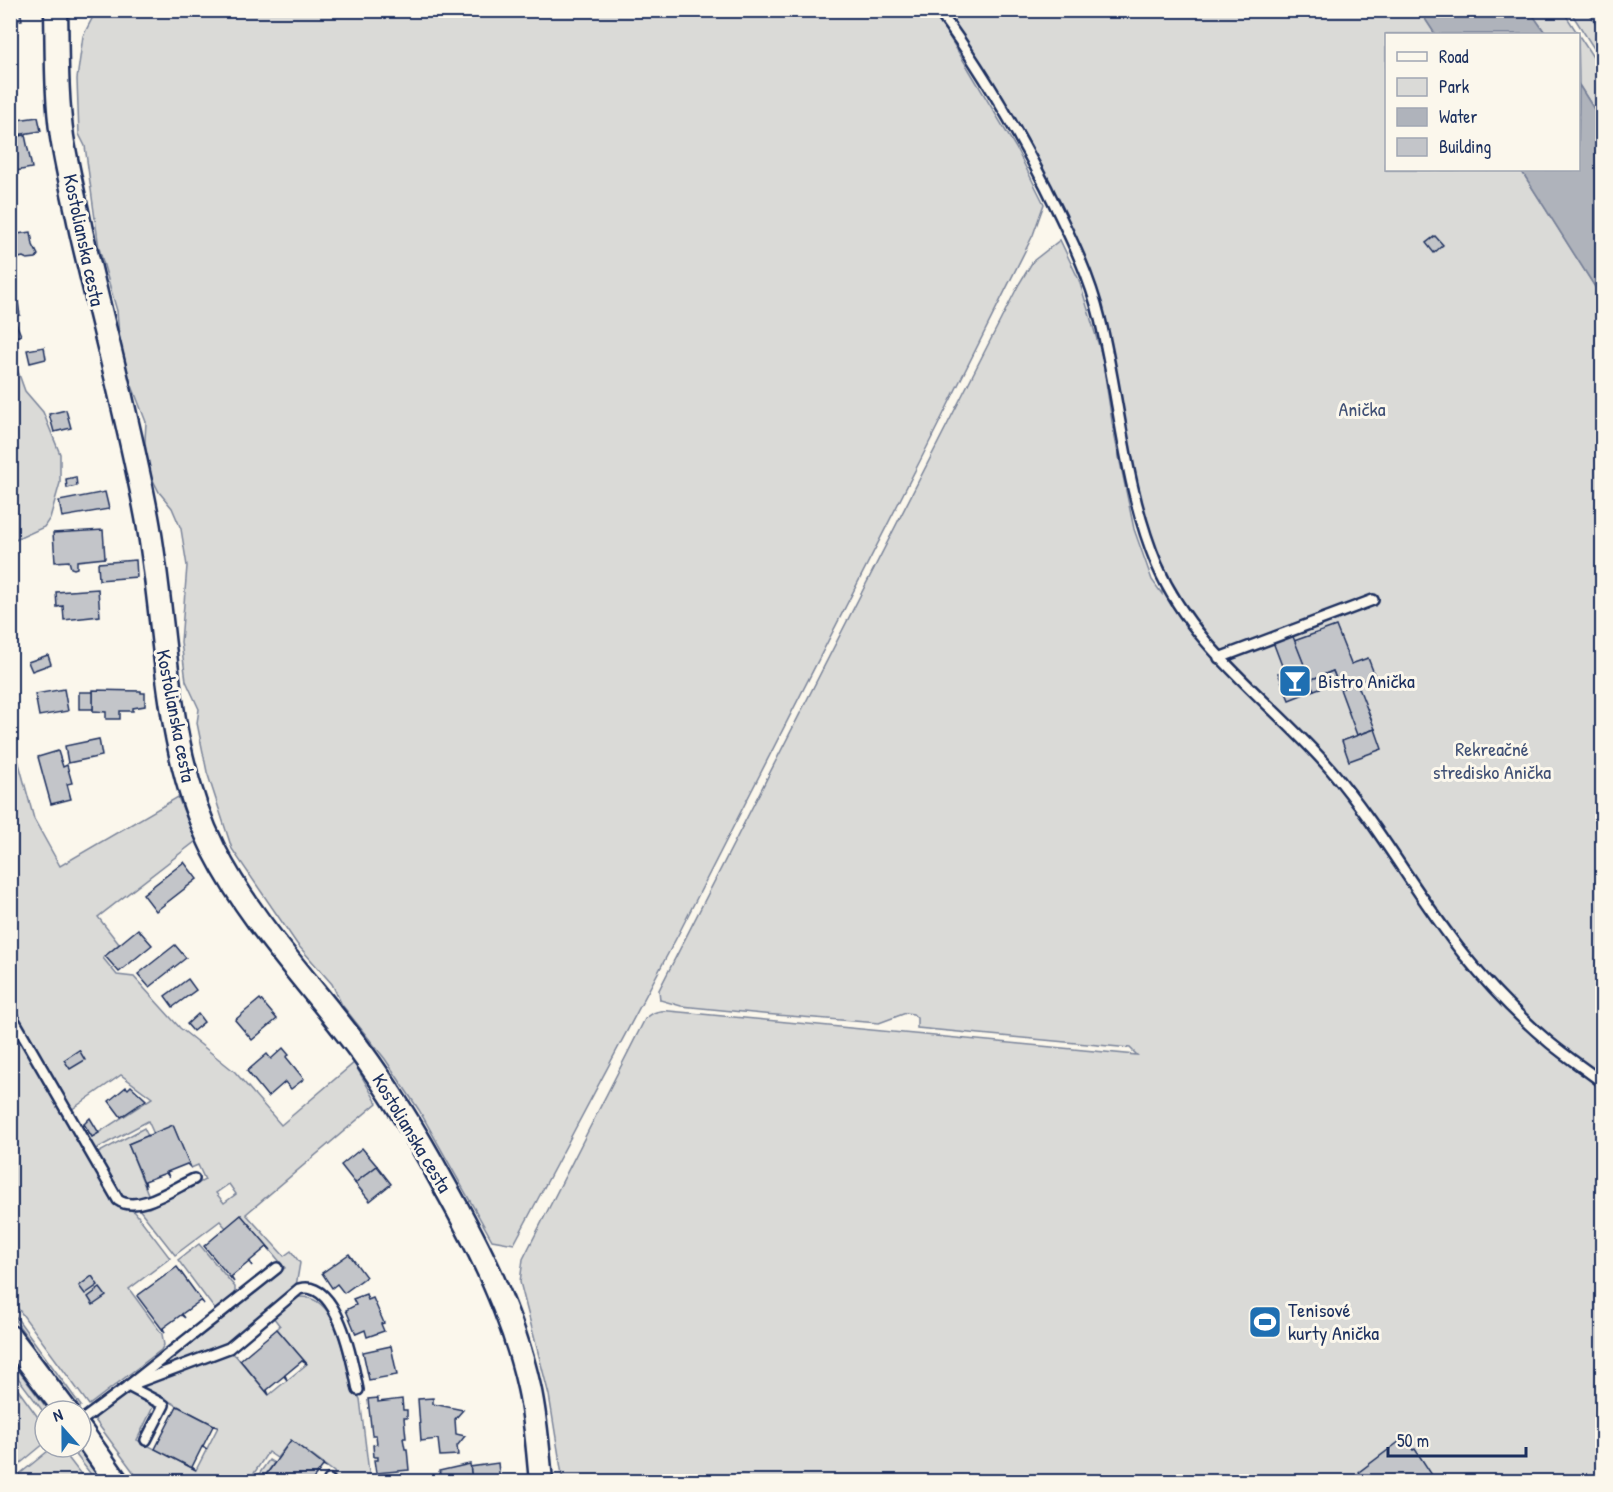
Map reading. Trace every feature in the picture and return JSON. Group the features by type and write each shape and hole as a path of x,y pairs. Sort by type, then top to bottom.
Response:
{"street":[{"name":"Kostolianska cesta","path":"56,10 57,84 63,141 148,520 173,717 189,788 215,851 238,891 291,964 360,1051 398,1105 468,1227 509,1320 529,1384 541,1482"},
{"path":"10,1337 57,1399"},
{"path":"93,1448 117,1482"}],"lane":[{"path":"938,10 970,53 1013,123 1080,259 1100,318 1127,464 1139,514 1162,577 1178,607 1219,658 1324,761 1356,799 1435,915 1492,988 1552,1045 1602,1082"},
{"path":"1219,658 1373,600"},
{"path":"10,1013 118,1200 127,1205 144,1203 194,1179"},
{"path":"93,1412 277,1268"},
{"path":"128,1386 229,1348 299,1289 307,1287 314,1288 321,1294 340,1321 345,1332 358,1390"},
{"path":"128,1386 164,1405 146,1440"}],"green space":[{"path":"96,11 930,11 941,23 1016,148 1044,204 1033,235 924,453 679,933 514,1244 492,1240 419,1110 385,1059 342,1005 332,984 297,944 232,849 207,772 197,723 199,709 186,681 181,642 187,566 181,529 172,508 159,492 147,468 146,422 129,378 119,336 117,311 99,248 85,146 79,134 77,79 83,36"},
{"path":"938,11 1420,11 1434,33 1385,33 1385,171 1522,171 1602,298 1602,1073 1599,1072 1602,1082 1602,1481 563,1481 549,1395 520,1282 523,1259 645,1019 656,1012 669,1011 1137,1055 1130,1048 917,1028 917,1018 913,1014 906,1013 879,1023 681,1006 660,1000 659,990 1019,284 1033,261 1060,240 1079,280 1102,356 1113,428 1134,529 1152,580 1162,594 1162,577 1147,539 1093,295 1013,123"},
{"path":"1530,11 1563,11 1577,33 1545,33"},
{"path":"1570,11 1588,11 1602,33 1602,61"},
{"path":"1580,37 1602,71 1602,122 1580,87"},
{"path":"11,352 25,391 43,412 60,454 60,483 50,518 44,527 11,542"},
{"path":"10,723 34,819 60,866 178,797 196,841 98,917 119,944 103,958 117,975 134,977 180,1028 235,1072 281,1125 354,1063 377,1103 246,1214 284,1256 291,1251 300,1263 296,1286 229,1342 157,1370 285,1268 241,1215 226,1228 220,1221 175,1255 139,1209 149,1208 205,1180 198,1165 191,1168 173,1126 154,1134 148,1121 94,1150 81,1128 84,1124 92,1137 152,1098 121,1075 71,1110 11,1005","holes":["229,1184 236,1194 224,1203 216,1193"]},
{"path":"11,1021 113,1201 135,1212 170,1258 129,1289 162,1334 164,1345 161,1350 93,1402 93,1399 85,1399 11,1299 10,1106 13,1107 15,1103 11,1100"},
{"path":"144,1128 148,1136 128,1144 148,1194 146,1198 130,1200 124,1198 115,1189 96,1154"},
{"path":"199,1244 235,1287 235,1296 216,1311 178,1260"},
{"path":"299,1297 314,1300 325,1309 334,1322 354,1388 360,1399 370,1481 336,1481 334,1472 291,1440 277,1458 268,1452 249,1481 140,1481 95,1420 96,1417 127,1393 138,1395 153,1407 137,1440 196,1470 218,1427 140,1386 230,1352 269,1395 307,1364 277,1329 280,1326 273,1317"},
{"path":"11,1310 76,1399 72,1399 11,1315"},
{"path":"19,1371 40,1399 34,1399 15,1374"},
{"path":"11,1380 33,1410 33,1453 11,1471"},
{"path":"38,1459 69,1459 86,1481 11,1481"},
{"path":"79,1459 85,1459 102,1481 96,1481"},
{"path":"269,1460 274,1463 261,1481 254,1481"}],"water":[{"path":"1420,11 1530,11 1545,33 1434,33"},
{"path":"1580,87 1602,122 1602,298 1522,171 1580,171"}],"building":[{"path":"20,10 22,20 10,22 10,11"},
{"path":"14,45 16,63 10,64 10,46"},
{"path":"38,117 41,131 10,136 10,121"},
{"path":"25,135 32,168 10,172 10,138"},
{"path":"31,232 33,245 38,255 36,258 23,257 10,260 10,235"},
{"path":"1435,236 1443,245 1434,253 1426,243"},
{"path":"18,302 20,315 10,317 10,304"},
{"path":"14,319 21,335 11,339 10,320"},
{"path":"44,347 46,359 30,363 27,350"},
{"path":"66,410 71,428 54,432 49,414"},
{"path":"76,477 77,486 67,488 66,479"},
{"path":"105,492 109,509 62,517 59,501"},
{"path":"103,530 105,558 77,561 77,568 74,569 71,568 69,561 55,562 53,533"},
{"path":"136,560 137,577 99,580 98,563"},
{"path":"98,589 100,616 64,620 63,606 57,607 56,592"},
{"path":"1336,626 1351,664 1368,658 1375,676 1340,689 1333,671 1310,680 1294,641"},
{"path":"1292,634 1314,690 1289,700 1278,673 1284,671 1273,642"},
{"path":"48,655 51,664 32,671 28,662"},
{"path":"1333,671 1337,682 1314,690 1310,680"},
{"path":"1357,683 1375,729 1357,735 1340,689"},
{"path":"64,689 68,711 39,716 35,694"},
{"path":"93,690 141,691 145,693 145,706 133,708 133,711 120,711 120,719 106,719 106,712 93,711"},
{"path":"79,692 93,692 93,709 79,709"},
{"path":"1375,729 1382,749 1349,761 1342,741"},
{"path":"99,739 102,756 68,763 65,746"},
{"path":"58,751 63,767 67,765 72,783 67,784 71,799 51,804 38,757"},
{"path":"184,862 197,879 156,911 143,894"},
{"path":"138,929 152,945 119,972 105,956"},
{"path":"175,945 186,958 149,987 138,974"},
{"path":"188,979 196,990 173,1007 165,996"},
{"path":"260,999 277,1019 252,1040 235,1020"},
{"path":"198,1014 204,1022 193,1031 187,1024"},
{"path":"283,1048 289,1055 286,1057 304,1079 291,1089 285,1082 268,1097 247,1071 267,1054 271,1059"},
{"path":"79,1050 85,1060 70,1069 64,1060"},
{"path":"131,1086 146,1100 121,1117 109,1101 126,1087 128,1089"},
{"path":"90,1118 99,1133 92,1137 84,1124"},
{"path":"173,1125 191,1168 187,1164 167,1172 169,1177 166,1173 145,1181 146,1187 128,1144"},
{"path":"362,1148 377,1166 355,1183 341,1165"},
{"path":"377,1166 391,1184 370,1201 355,1183"},
{"path":"241,1215 271,1250 267,1247 250,1261 252,1266 249,1262 231,1277 234,1282 204,1246"},
{"path":"349,1254 366,1277 344,1293 337,1284 332,1288 322,1273"},
{"path":"177,1267 204,1304 200,1301 182,1314 185,1318 181,1315 163,1328 165,1333 137,1296"},
{"path":"92,1276 98,1285 85,1294 79,1286"},
{"path":"100,1288 106,1296 93,1305 88,1297"},
{"path":"366,1294 368,1300 373,1298 384,1323 381,1324 384,1331 367,1337 365,1330 356,1334 346,1310 356,1305 353,1299"},
{"path":"277,1329 307,1364 302,1361 285,1375 287,1380 284,1376 267,1390 269,1395 240,1360"},
{"path":"391,1346 397,1375 369,1380 363,1352"},
{"path":"378,1398 378,1402 402,1399 403,1410 407,1410 407,1418 404,1418 406,1438 403,1438 405,1449 407,1449 409,1470 376,1473 374,1460 378,1460 378,1457 374,1457 373,1445 377,1444 376,1435 372,1435 368,1399"},
{"path":"433,1398 433,1404 463,1410 455,1419 456,1434 465,1436 457,1446 458,1455 440,1456 438,1439 421,1441 418,1399"},
{"path":"177,1406 218,1427 213,1426 203,1446 207,1449 202,1447 192,1467 196,1470 155,1449"},
{"path":"1404,1438 1413,1450 1415,1449 1432,1475 1423,1482 1366,1482 1359,1472"},
{"path":"291,1440 327,1468 323,1466 311,1482 261,1482"},
{"path":"498,1463 500,1482 472,1482 470,1467"},
{"path":"470,1464 472,1482 468,1482 467,1475 443,1482 439,1471"}],"place":[{"name":"Bistro Anička","path":"1295,681"},
{"name":"Tenisové kurty Anička","path":"1265,1322"}],"park label":[{"name":"Anička","path":"1362,409"},
{"name":"Rekreačné stredisko Anička","path":"1492,760"}]}
